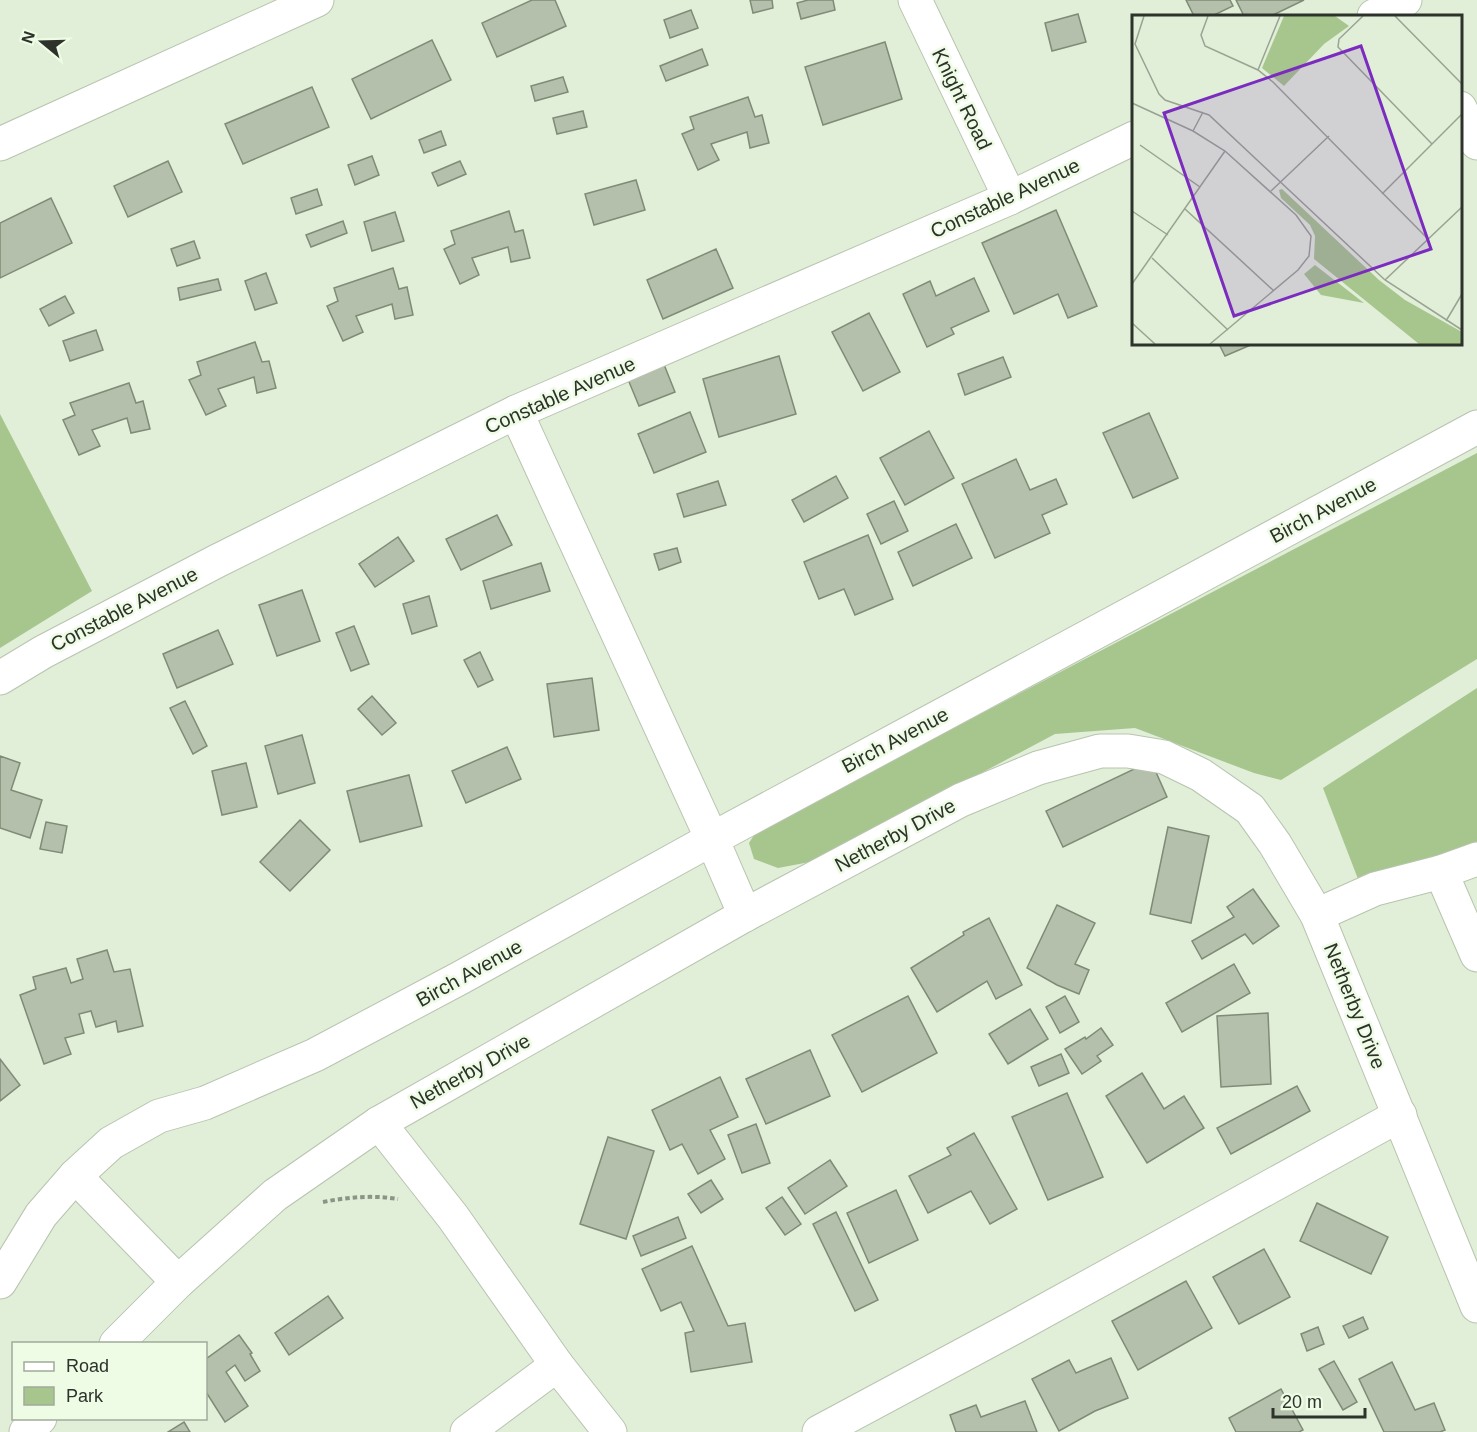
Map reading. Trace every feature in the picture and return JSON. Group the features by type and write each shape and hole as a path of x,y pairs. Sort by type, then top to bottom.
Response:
{"street":[{"path":"0,144 318,0"},
{"name":"Knight Road","path":"915,0 1010,198"},
{"path":"1376,15 1405,0"},
{"path":"1411,0 1418,15"},
{"path":"1462,110 1477,143"},
{"name":"Constable Avenue","path":"0,678 43,652 207,566 516,412 1010,198 1132,139"},
{"path":"516,412 746,915"},
{"name":"Birch Avenue","path":"0,1282 41,1215 75,1176 111,1143 159,1116 205,1103 315,1056 471,973 712,838 1477,427"},
{"name":"Netherby Drive","path":"118,1342 178,1282 275,1195 379,1123 746,915 960,800 1038,768 1100,751 1128,751 1164,758 1201,775 1250,809 1269,835 1317,915 1477,1306"},
{"path":"1317,915 1375,889 1441,872 1477,859"},
{"path":"1441,872 1477,955"},
{"path":"819,1432 1400,1115"},
{"path":"379,1123 453,1217 557,1365 610,1432"},
{"path":"75,1176 178,1282"},
{"path":"467,1432 557,1365"},
{"path":"26,1432 39,1420"}],"path":[{"path":"316,1203 345,1198 381,1197 402,1200"}],"green space":[{"path":"0,414 92,591 0,648"},
{"path":"1477,453 1477,659 1281,780 1254,773 1135,728 1055,734 815,861 778,868 754,859 749,843 756,832"},
{"path":"1477,688 1477,845 1358,879 1323,788"}],"building":[{"path":"532,0 555,0 566,26 497,57 482,23"},
{"path":"750,0 772,0 773,8 753,13"},
{"path":"808,0 833,0 835,10 801,19 797,3"},
{"path":"1186,0 1230,0 1233,6 1214,15 1194,15"},
{"path":"1236,0 1304,0 1273,15 1244,15"},
{"path":"691,10 698,28 670,38 664,20"},
{"path":"1078,14 1086,42 1052,51 1045,23"},
{"path":"432,40 451,80 371,119 352,79"},
{"path":"885,42 902,99 823,125 805,67"},
{"path":"702,49 708,65 666,81 660,66"},
{"path":"563,77 568,92 535,101 531,86"},
{"path":"312,87 329,127 243,164 225,124"},
{"path":"748,97 755,117 762,115 769,143 750,148 747,132 711,144 719,160 698,170 682,134 694,129 690,117"},
{"path":"583,111 587,127 557,134 553,118"},
{"path":"441,131 446,145 424,153 419,140"},
{"path":"372,156 379,175 355,185 348,165"},
{"path":"168,161 182,192 128,217 114,186"},
{"path":"460,161 466,174 438,186 432,173"},
{"path":"636,180 645,210 594,225 585,194"},
{"path":"317,189 322,205 296,214 291,198"},
{"path":"51,198 72,243 0,278 0,223"},
{"path":"1056,210 1097,306 1068,318 1058,294 1014,314 982,243"},
{"path":"509,211 515,232 523,230 530,258 511,262 508,247 472,258 479,275 460,284 444,249 455,244 451,231"},
{"path":"395,212 404,241 372,251 364,222"},
{"path":"343,221 347,233 311,247 306,235"},
{"path":"194,241 200,258 177,266 171,249"},
{"path":"716,249 733,288 663,319 647,280"},
{"path":"393,268 399,289 407,287 413,315 395,319 392,304 356,316 363,332 343,341 327,306 338,301 334,288"},
{"path":"266,273 277,303 255,310 245,281"},
{"path":"974,278 989,311 951,328 954,334 927,347 903,294 930,281 936,296"},
{"path":"218,279 221,290 180,300 178,288"},
{"path":"65,296 74,313 49,326 40,309"},
{"path":"869,313 900,372 863,391 832,332"},
{"path":"96,330 103,350 70,361 63,341"},
{"path":"255,342 262,362 269,361 276,388 257,393 254,377 218,389 226,406 206,415 189,380 201,375 197,362"},
{"path":"1220,345 1251,345 1225,356"},
{"path":"779,356 796,414 719,437 703,379"},
{"path":"1003,357 1011,377 965,395 958,374"},
{"path":"663,362 675,392 639,406 627,377"},
{"path":"129,383 136,403 143,401 150,429 131,433 127,418 92,430 100,446 79,455 63,420 75,415 70,403"},
{"path":"690,412 706,452 654,473 638,434"},
{"path":"1149,413 1178,478 1133,498 1103,433"},
{"path":"929,431 954,478 905,505 880,458"},
{"path":"1016,459 1030,490 1056,479 1067,504 1042,515 1050,533 995,558 962,484"},
{"path":"836,476 848,498 804,522 792,500"},
{"path":"718,481 726,505 684,517 677,494"},
{"path":"894,501 908,531 881,544 867,514"},
{"path":"497,515 512,545 461,570 446,539"},
{"path":"956,524 972,558 913,586 898,552"},
{"path":"868,535 893,599 855,615 844,589 819,599 804,562"},
{"path":"398,537 414,561 375,587 359,564"},
{"path":"677,548 681,562 659,570 654,554"},
{"path":"541,563 550,591 491,609 483,581"},
{"path":"302,590 320,641 277,656 259,605"},
{"path":"429,596 437,626 412,634 403,604"},
{"path":"354,626 369,664 351,671 336,633"},
{"path":"218,630 233,664 177,688 163,654"},
{"path":"480,652 493,680 478,687 464,660"},
{"path":"592,678 599,730 554,737 547,684"},
{"path":"372,696 396,723 382,735 358,709"},
{"path":"185,701 207,746 193,754 170,708"},
{"path":"302,735 315,783 278,794 265,746"},
{"path":"507,747 521,779 466,803 452,771"},
{"path":"0,756 20,763 11,790 42,800 30,838 0,828"},
{"path":"1151,761 1167,797 1063,847 1046,811"},
{"path":"246,763 257,807 222,815 212,771"},
{"path":"409,775 422,826 360,842 347,791"},
{"path":"300,820 330,850 290,891 260,862"},
{"path":"46,822 67,826 62,853 40,849"},
{"path":"1168,827 1209,836 1191,923 1150,914"},
{"path":"1253,889 1279,926 1253,944 1245,934 1202,959 1192,941 1234,917 1227,907"},
{"path":"1057,905 1095,923 1075,964 1089,970 1079,994 1027,968"},
{"path":"989,918 1022,985 996,999 987,981 937,1012 911,968 964,935 963,932"},
{"path":"107,950 114,972 130,969 143,1026 118,1032 116,1021 96,1027 91,1011 79,1014 84,1033 65,1038 71,1054 44,1064 20,995 36,989 33,977 66,968 71,983 83,979 77,959"},
{"path":"1234,964 1250,993 1182,1032 1166,1003"},
{"path":"908,996 937,1053 862,1092 832,1035"},
{"path":"1065,996 1079,1022 1060,1033 1046,1007"},
{"path":"1030,1009 1048,1039 1008,1064 989,1034"},
{"path":"1268,1013 1271,1084 1221,1087 1217,1016"},
{"path":"1101,1028 1113,1045 1097,1056 1101,1061 1082,1074 1065,1049 1085,1037 1086,1039"},
{"path":"810,1050 830,1096 766,1124 746,1079"},
{"path":"1061,1054 1069,1073 1039,1086 1031,1067"},
{"path":"0,1059 20,1085 0,1101"},
{"path":"1142,1073 1164,1109 1184,1096 1204,1128 1147,1163 1106,1096"},
{"path":"720,1077 738,1117 710,1130 725,1159 698,1174 682,1144 670,1150 652,1110"},
{"path":"1297,1086 1310,1111 1231,1154 1217,1128"},
{"path":"1067,1093 1103,1177 1048,1200 1012,1117"},
{"path":"756,1124 770,1163 742,1173 728,1135"},
{"path":"974,1133 1017,1209 990,1224 971,1191 928,1213 909,1176 951,1155 947,1148"},
{"path":"608,1137 654,1151 626,1239 580,1224"},
{"path":"830,1160 847,1186 805,1214 788,1188"},
{"path":"711,1180 723,1199 701,1213 688,1194"},
{"path":"896,1190 918,1240 869,1263 847,1213"},
{"path":"782,1197 801,1224 785,1235 766,1208"},
{"path":"1317,1203 1388,1237 1371,1274 1300,1241"},
{"path":"836,1212 878,1300 855,1311 813,1224"},
{"path":"678,1217 686,1238 641,1256 633,1236"},
{"path":"692,1246 728,1326 745,1323 752,1362 691,1372 685,1333 694,1331 681,1302 661,1311 642,1269"},
{"path":"1264,1249 1290,1297 1239,1324 1213,1277"},
{"path":"1186,1281 1212,1328 1138,1370 1112,1321"},
{"path":"328,1296 343,1318 289,1355 275,1333"},
{"path":"1363,1317 1368,1329 1349,1338 1343,1326"},
{"path":"1318,1327 1324,1344 1307,1351 1301,1334"},
{"path":"239,1335 252,1353 250,1354 260,1371 245,1381 235,1365 226,1372 248,1406 225,1422 207,1394 207,1358"},
{"path":"1111,1358 1128,1398 1095,1411 1059,1431 1032,1379 1069,1360 1076,1373"},
{"path":"1334,1361 1357,1402 1343,1410 1319,1369"},
{"path":"1392,1362 1415,1410 1434,1403 1445,1430 1440,1432 1384,1432 1359,1379"},
{"path":"1281,1389 1303,1430 1299,1432 1236,1432 1229,1418"},
{"path":"1025,1401 1037,1432 956,1432 950,1415 976,1405 981,1417"},
{"path":"184,1422 190,1432 168,1432"}]}
